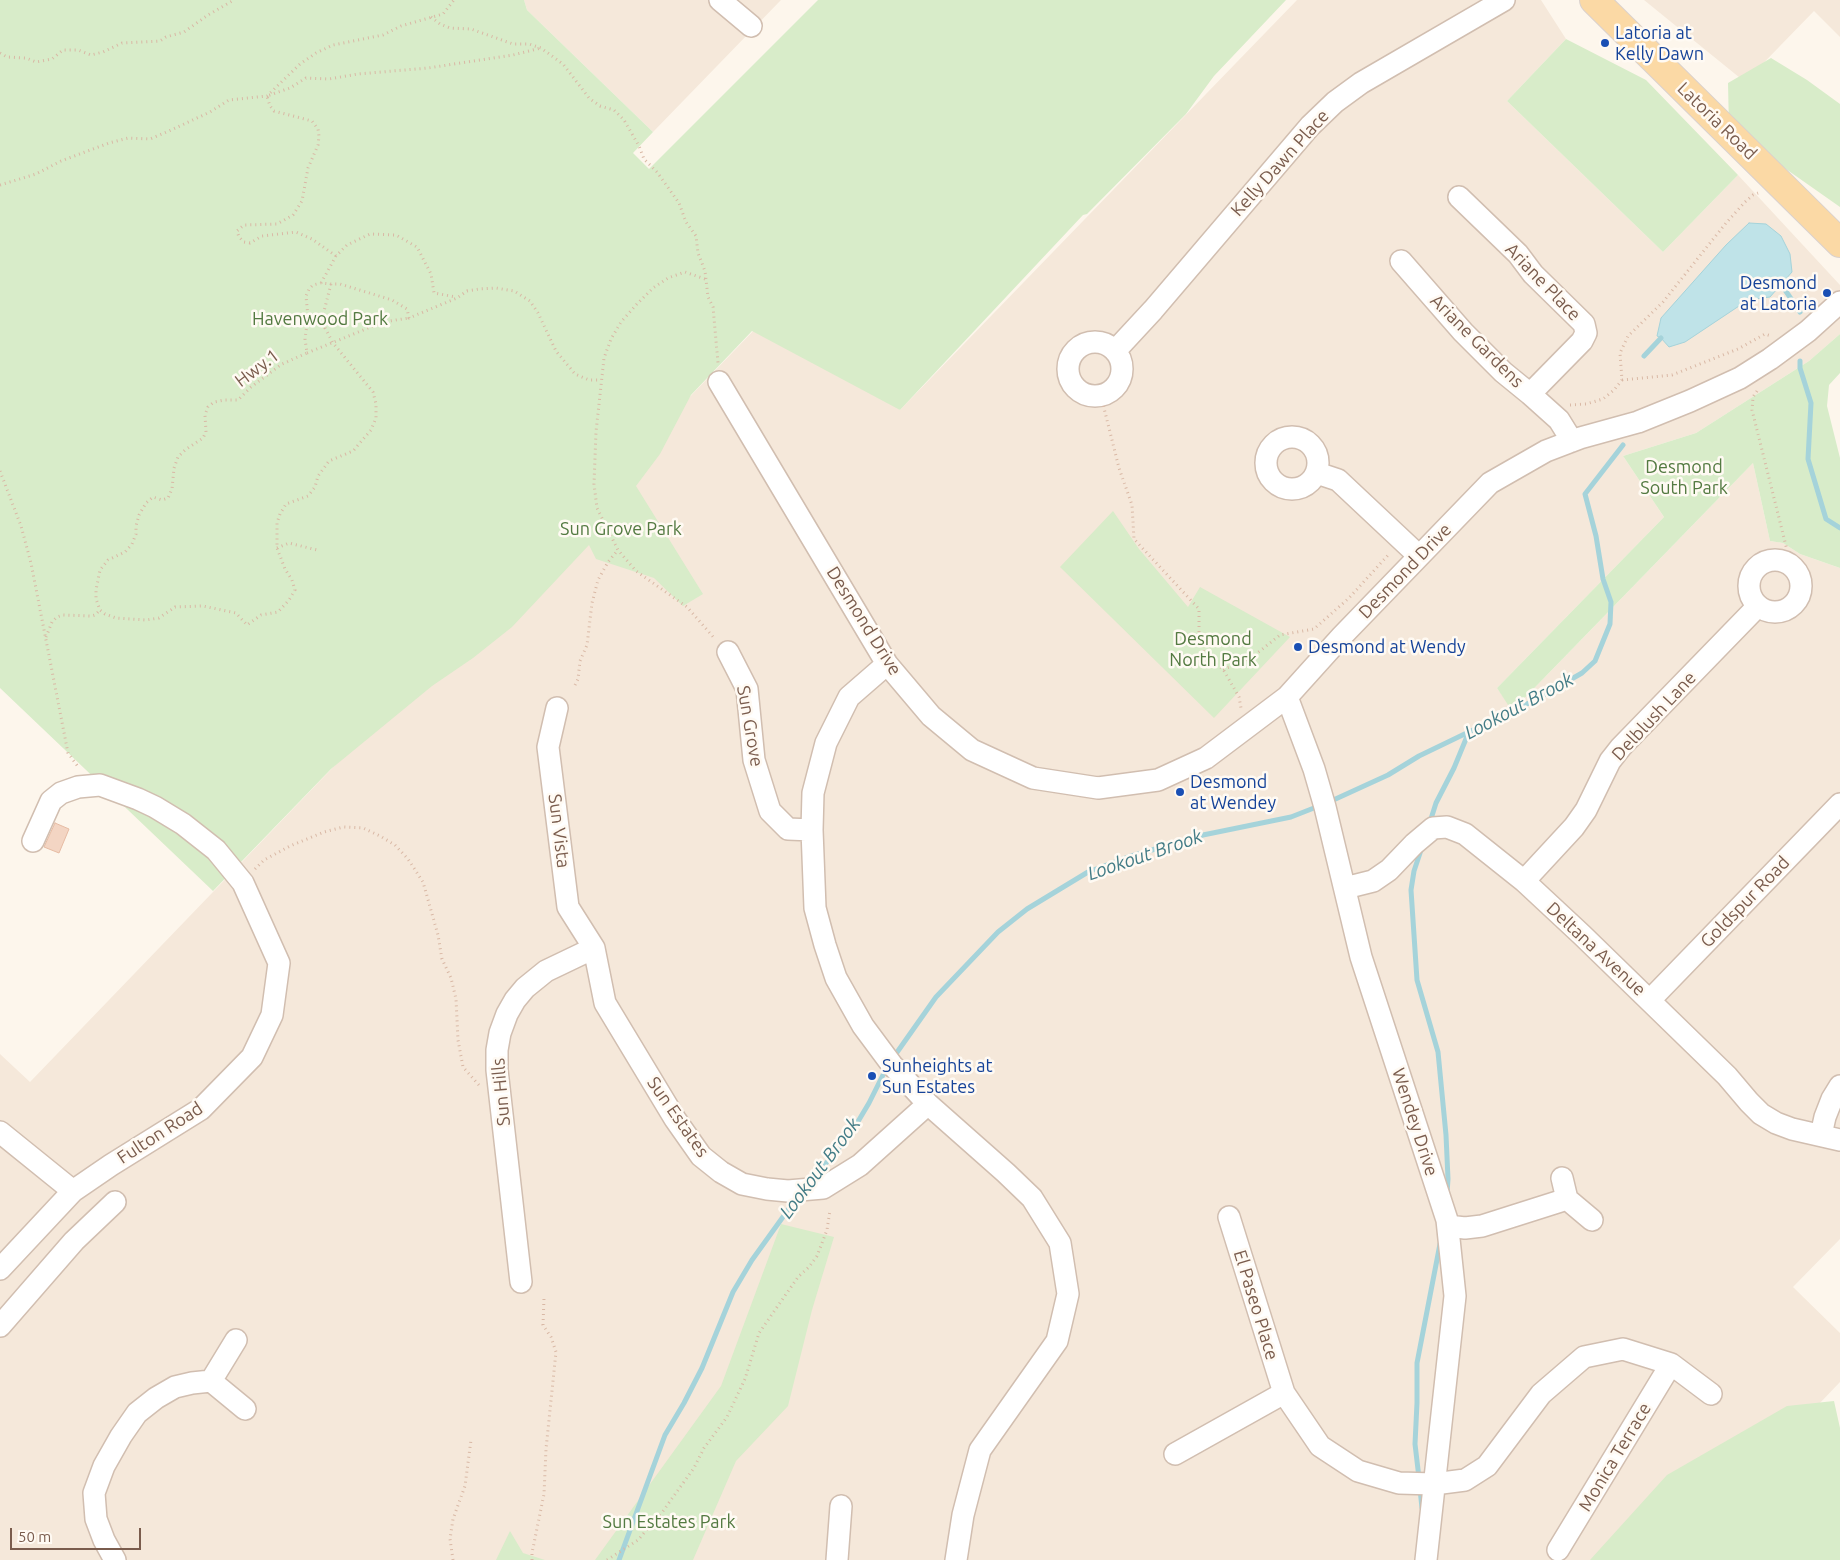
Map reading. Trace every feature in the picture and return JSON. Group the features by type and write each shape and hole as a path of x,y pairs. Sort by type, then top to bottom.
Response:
{"main road":[{"name":"Latoria Road","path":"1594,0 1840,243"}],"street":[{"path":"720,0 751,26"},
{"name":"Kelly Dawn Place","path":"1115,351 1153,310 1310,126 1335,102 1361,83 1504,0"},
{"name":"Ariane Place","path":"1459,197 1518,254 1533,274 1584,324 1586,333 1582,341 1530,394"},
{"name":"Ariane Gardens","path":"1401,261 1463,332 1503,372 1559,420 1572,442"},
{"name":"Desmond Drive","path":"719,382 887,664 931,716 972,750 1033,778 1098,788 1158,780 1206,758 1287,697 1342,636 1490,483 1546,451 1638,422 1740,378 1808,331 1840,302"},
{"path":"1095,342 1106,344 1115,351 1121,361 1122,372 1119,383 1112,391 1101,396 1090,396 1080,392 1072,383 1068,373 1069,361 1075,352 1084,345 1095,342"},
{"path":"1317,473 1338,480 1419,556"},
{"name":"Delblush Lane","path":"1524,881 1574,827 1586,810 1610,762 1621,747 1758,606"},
{"name":"Sun Grove","path":"728,652 747,689 754,760 770,811 788,829 812,830"},
{"path":"887,664 849,697 826,743 812,793 815,908 825,945 836,978 869,1034 892,1065 928,1104 1032,1198 1060,1243 1068,1294 1058,1341 980,1450 963,1515 956,1560"},
{"name":"Wendey Drive","path":"1287,697 1314,770 1325,807 1361,957 1448,1226 1455,1296 1426,1560"},
{"name":"Sun Vista","path":"557,708 548,747 568,907 594,948"},
{"name":"Fulton Road","path":"0,1270 73,1191 201,1109 252,1057 272,1015 279,963 243,883 216,850 183,824 138,799 100,785 78,787 61,793 51,801 33,841"},
{"name":"Goldspur Road","path":"1650,1000 1840,804"},
{"name":"Deltana Avenue","path":"1344,888 1373,881 1389,870 1414,844 1433,828 1447,827 1465,834 1524,881 1650,1000 1727,1076 1748,1102 1761,1114 1776,1123 1792,1129 1831,1138"},
{"name":"Sun Estates","path":"594,948 605,1003 675,1119 700,1156 721,1172 742,1184 767,1189 823,1188 860,1165 928,1104"},
{"name":"Sun Hills","path":"521,1282 497,1070 497,1050 500,1033 507,1014 525,988 546,971 594,948"},
{"path":"1831,1138 1825,1117 1832,1099 1840,1086"},
{"path":"0,1132 73,1191"},
{"path":"1562,1178 1567,1199 1592,1220"},
{"path":"1448,1226 1465,1228 1482,1226 1567,1199"},
{"path":"0,1326 74,1241 115,1202"},
{"name":"El Paseo Place","path":"1229,1217 1284,1393 1320,1446 1358,1471 1399,1483 1434,1484"},
{"path":"211,1381 236,1340"},
{"path":"1434,1484 1465,1480 1487,1466 1542,1394 1584,1357 1623,1349 1671,1364 1711,1394"},
{"name":"Monica Terrace","path":"1558,1550 1671,1364"},
{"path":"115,1560 104,1540 96,1519 94,1493 104,1466 137,1413 156,1398 175,1387 192,1382 211,1381 245,1409"},
{"path":"1175,1454 1284,1393"},
{"path":"837,1560 842,1506"}],"path":[{"path":"0,53 7,57 26,58 36,62 52,58 63,50 78,50 90,55 103,52 122,43 160,41 166,37 184,32 234,0"},
{"path":"267,96 300,64 316,53 333,46 383,35 401,26 443,14 454,0"},
{"path":"431,17 440,24 450,28 471,30 513,44 529,44 541,48 563,64 589,98 600,106 614,110 624,120 644,159 657,172 679,203 686,222 696,236 698,253 705,271 708,297 713,307 718,345 719,382"},
{"path":"0,185 36,174 61,161 109,143 128,138 150,139 190,122 229,100 267,96 290,88 306,78 329,79 358,74 428,68 513,55 541,48"},
{"path":"267,96 270,106 274,110 312,121 318,129 320,136 308,168 302,201 293,215 277,224 244,225 237,231 239,237 244,242 250,244 262,236 296,232 312,239 336,256"},
{"path":"1566,405 1586,404 1603,399 1614,390 1622,380 1620,353 1628,336 1663,302 1744,202 1753,195 1762,192 1776,178"},
{"path":"409,318 407,309 392,300 340,284 321,283 336,256 347,244 370,234 396,235 417,247 431,274 434,293 457,298"},
{"path":"706,279 685,272 668,278 653,288 621,322 611,339 604,358 601,380 594,459 594,484 597,508 618,550 636,571 687,607 728,652"},
{"name":"Hwy.1","path":"100,610 96,599 96,590 100,570 108,560 125,552 132,544 136,534 139,514 146,503 153,497 162,500 168,498 172,490 174,468 178,458 185,450 203,438 206,432 205,415 208,407 214,402 238,400 282,364 307,353 305,338 308,317 306,296 313,285 321,283"},
{"path":"46,639 52,622 57,617 63,615 92,616 100,610 116,618 146,620 159,618 175,607 203,606 236,613 247,624 261,616 278,612 289,600 295,590 277,548 277,522 286,504 308,496 316,487 318,476 329,461 353,451 371,430 376,418 376,404 373,392 332,343 325,328 323,315 331,284"},
{"path":"307,353 383,322 409,318 467,292 496,288 514,291 530,301 538,313 556,351 575,374 588,380 601,380"},
{"path":"1622,380 1672,375 1738,349 1765,334 1776,337"},
{"path":"1758,390 1753,397 1752,410 1787,550"},
{"path":"1101,396 1119,468 1132,505 1134,539 1199,609 1199,637 1205,656 1223,669 1239,697 1246,728"},
{"path":"0,471 21,526 31,563 68,753 78,767"},
{"path":"277,548 289,543 318,550"},
{"path":"575,686 578,679 580,661 587,645 592,604 598,580 608,562 618,550"},
{"path":"1223,669 1246,662 1280,635 1314,629 1349,598 1393,551"},
{"path":"243,883 264,860 305,839 343,827 364,828 395,845 408,859 423,882 429,900 442,959 451,978 456,998 456,1020 463,1068 478,1084 486,1088"},
{"path":"607,1560 630,1546 644,1534 694,1468 704,1448 728,1417 745,1379 758,1333 798,1277 809,1267 816,1256 827,1230 830,1210"},
{"path":"532,1560 544,1494 546,1449 556,1352 551,1337 543,1325 544,1298"},
{"path":"453,1560 450,1540 453,1520 465,1486 471,1440"}],"shaded area":[{"path":"524,0 781,0 653,132 527,10"},
{"path":"1297,0 1541,0 1566,39 1507,101 1663,252 1738,175 1840,285 1840,334 1809,361 1696,433 1623,456 1664,517 1497,688 1513,710 1753,463 1770,541 1783,543 1800,554 1840,568 1840,1239 1793,1287 1840,1333 1840,1382 1670,1560 0,1560 0,1054 30,1082 784,299 900,410"},
{"path":"1644,0 1840,0 1840,37 1814,11 1745,82"}],"green space":[{"name":"Havenwood Park","path":"0,0 524,0 527,10 653,132 633,153 649,169 818,0 1286,0 1214,76 1186,114 1087,214 1083,215 900,410 752,331 691,395 660,454 636,486 703,594 683,606 654,578 596,559 589,545 512,627 473,658 432,686 331,769 213,891 0,688"},
{"path":"1566,39 1646,80 1738,175 1663,252 1507,101"},
{"path":"1771,58 1807,80 1840,104 1840,207 1729,129 1728,83"},
{"name":"Desmond South Park","path":"1840,334 1840,373 1829,385 1827,406 1840,458 1840,568 1800,554 1783,543 1770,541 1753,463 1512,711 1497,688 1664,517 1623,456 1696,433 1809,361"},
{"name":"Desmond North Park","path":"1113,511 1139,549 1188,607 1200,587 1290,637 1214,718 1060,567"},
{"name":"Sun Estates Park","path":"781,1224 834,1237 812,1310 788,1406 736,1461 693,1560 595,1560 721,1386"},
{"path":"1834,1401 1840,1428 1840,1560 1590,1560 1667,1475 1787,1406"},
{"path":"510,1531 523,1553 545,1560 496,1560"}],"water":[{"path":"1749,223 1766,224 1781,236 1790,254 1792,272 1770,297 1748,300 1685,342 1669,347 1657,336 1661,318 1726,245"}],"building":[{"path":"55,823 69,829 59,853 44,847"}],"waterway":[{"path":"1781,284 1800,312"},
{"name":"Lookout Brook","path":"1644,356 1661,338"},
{"path":"1800,361 1800,368 1811,403 1808,459 1826,519 1840,528"},
{"name":"Lookout Brook","path":"1329,802 1388,775 1419,756 1533,701 1582,673 1595,661 1610,624 1611,602 1603,579 1596,536 1585,494 1623,445"},
{"path":"1430,822 1436,803 1454,768 1468,734"},
{"name":"Lookout Brook","path":"893,1058 936,997 998,932 1027,909 1088,872 1128,857 1203,835 1291,817 1319,806"},
{"path":"1421,850 1414,871 1411,890 1417,980 1438,1052 1446,1135 1447,1193"},
{"name":"Lookout Brook","path":"810,1182 850,1135 887,1067"},
{"name":"Lookout Brook","path":"619,1560 665,1435 702,1368 733,1292 752,1260 798,1196"},
{"path":"1419,1478 1415,1444 1417,1363 1440,1244"},
{"path":"1420,1489 1422,1508"}],"place":[{"name":"Latoria at Kelly Dawn","path":"1605,43"},
{"name":"Desmond at Latoria","path":"1827,293"},
{"name":"Desmond at Wendy","path":"1298,647"},
{"name":"Desmond at Wendey","path":"1180,792"},
{"name":"Sunheights at Sun Estates","path":"872,1076"}],"park label":[{"name":"Sun Grove Park","path":"621,529"}]}
